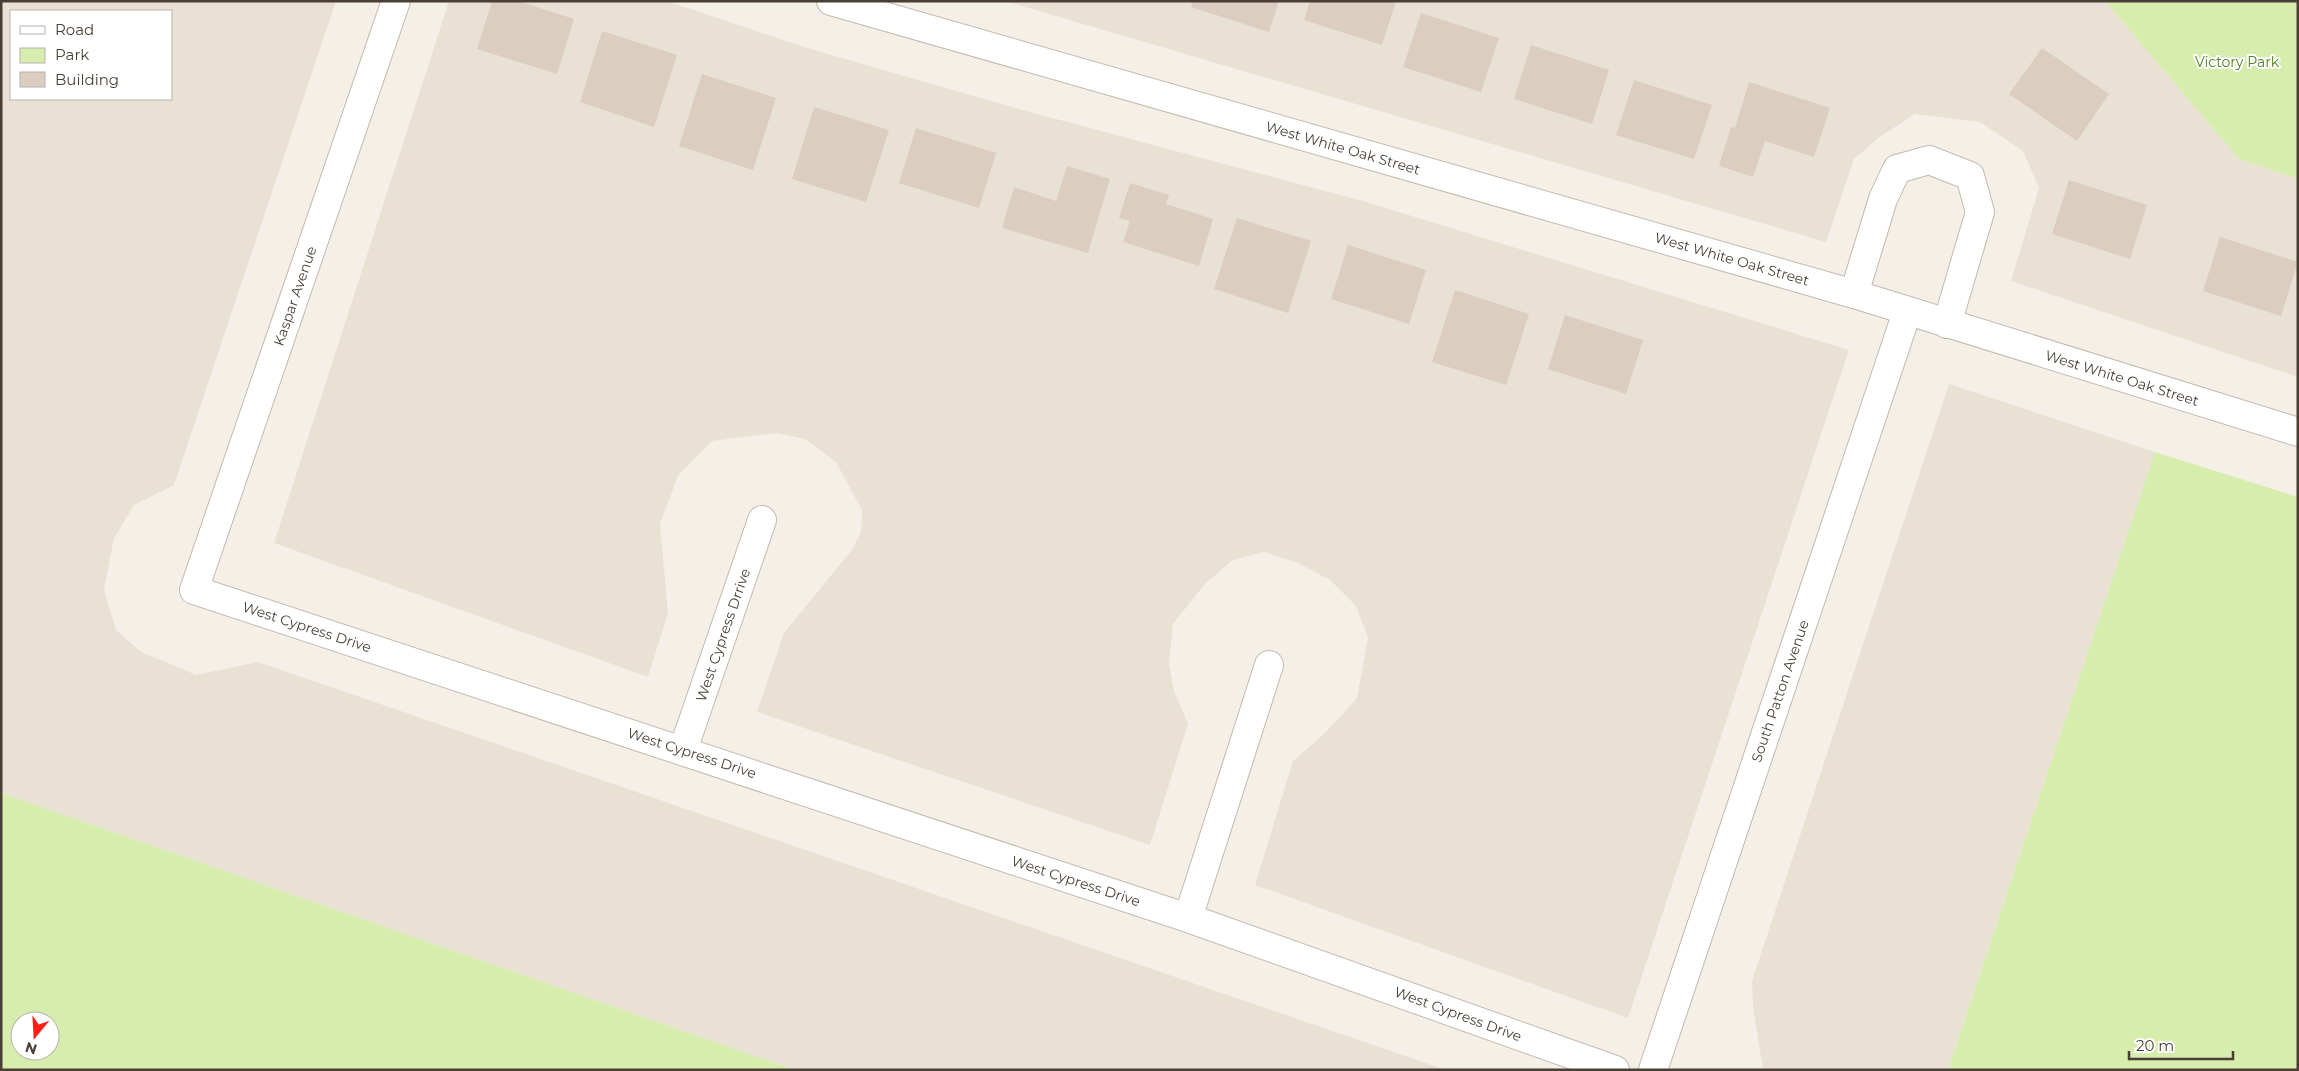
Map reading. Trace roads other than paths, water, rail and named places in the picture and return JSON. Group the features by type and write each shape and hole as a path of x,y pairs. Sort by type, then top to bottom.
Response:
{"street":[{"name":"Kaspar Avenue","path":"194,590 396,1"},
{"name":"West White Oak Street","path":"831,1 1854,294 2298,432"},
{"path":"1854,294 1883,199 1897,168 1929,160 1970,176 1980,212 1947,324"},
{"name":"South Patton Avenue","path":"1653,1070 1908,312"},
{"name":"West Cypress Drrive","path":"683,750 762,520"},
{"name":"West Cypress Drive","path":"194,590 1188,918 1616,1070"},
{"path":"1188,918 1269,665"}],"park label":[{"name":"Victory Park","path":"2237,62"}]}
